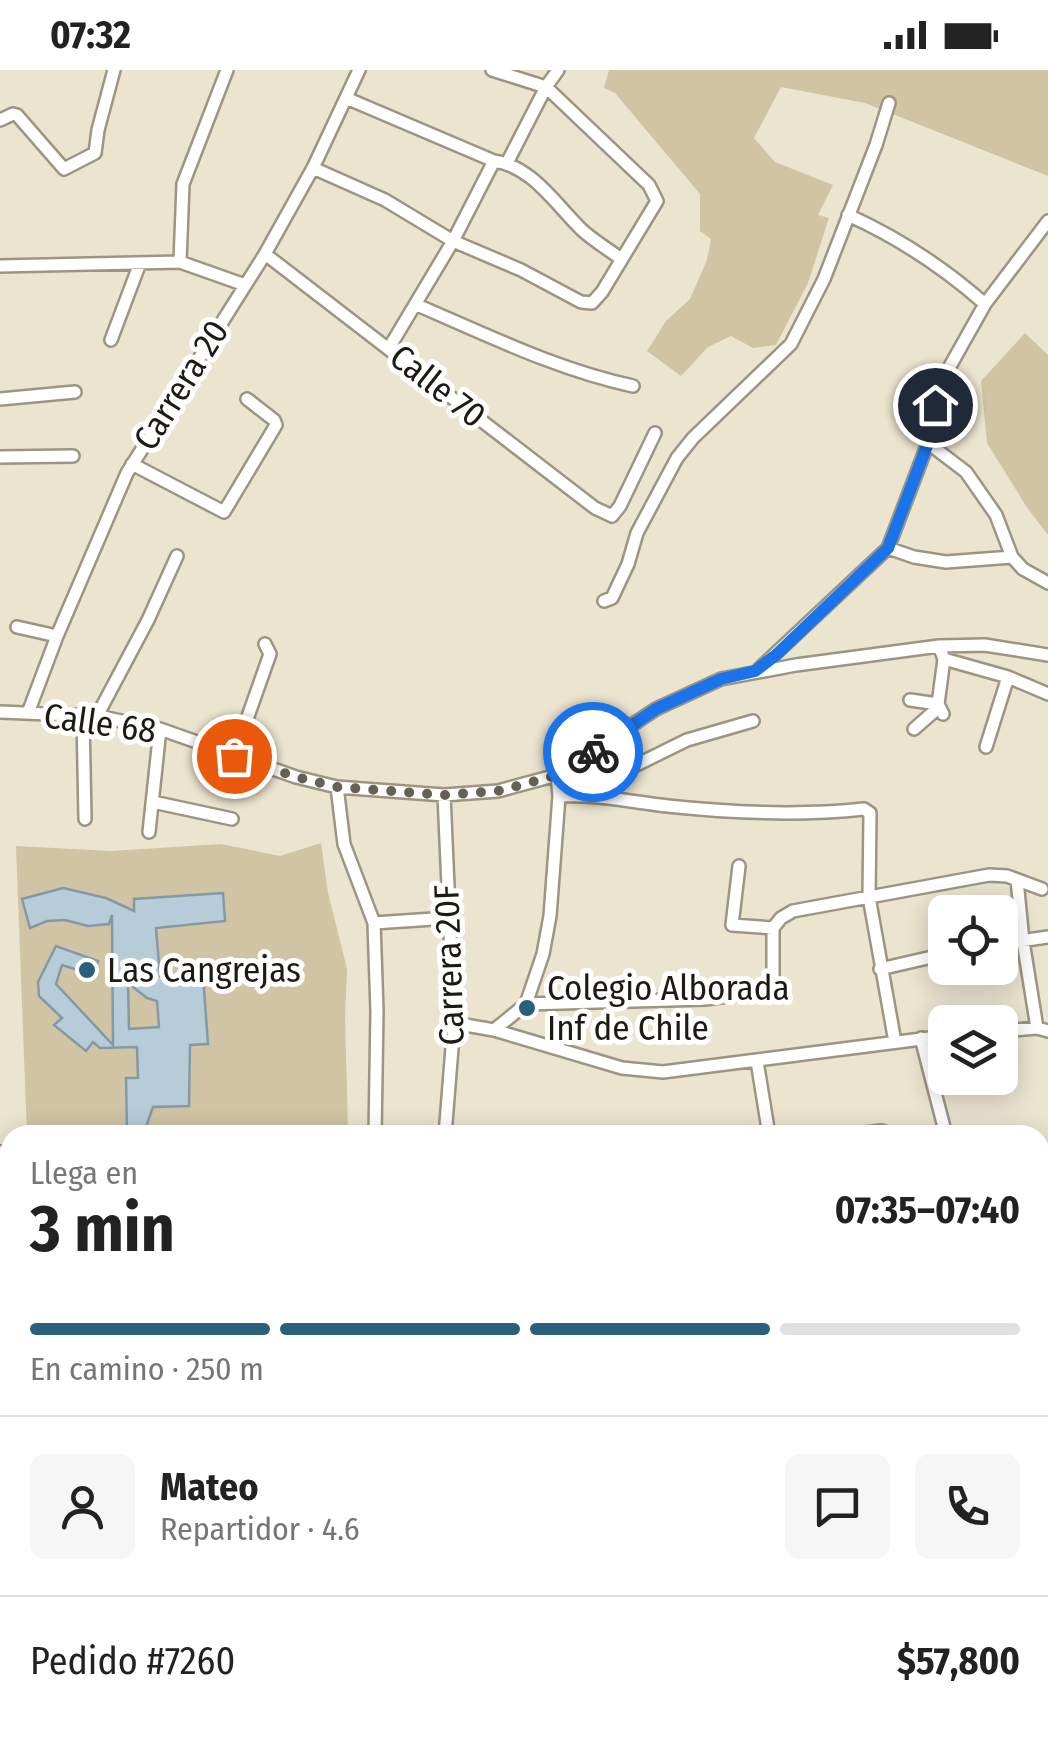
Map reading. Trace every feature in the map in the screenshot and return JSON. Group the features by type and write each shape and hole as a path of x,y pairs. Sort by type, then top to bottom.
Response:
{"street":[{"path":"0,120 18,115 64,170 95,153 114,70"},
{"path":"180,262 183,184 227,70"},
{"name":"Carrera 20","path":"28,712 56,636 132,464 265,254 313,168 359,70"},
{"path":"313,168 385,200 453,242 521,270 582,302 592,302 658,200 655,193 546,88 492,70"},
{"path":"389,348 558,70"},
{"path":"346,98 501,162 536,182 585,233 621,258"},
{"path":"604,601 612,598 637,533 677,458 791,344 824,279 889,102"},
{"path":"848,215 888,233 950,274 985,304"},
{"path":"755,671 888,548 928,443 935,405 950,368 985,304 1048,221"},
{"name":"Calle 70","path":"265,254 595,508 612,516 655,433"},
{"path":"0,266 180,262 245,285"},
{"path":"112,340 140,263"},
{"path":"416,305 568,368 633,386"},
{"path":"0,399 75,392"},
{"path":"132,464 224,512 276,424 247,399"},
{"path":"928,443 966,472 996,514 1012,557 1048,584"},
{"path":"0,457 73,456"},
{"path":"888,548 946,562 1012,557"},
{"path":"97,716 177,556"},
{"path":"16,627 56,636"},
{"path":"234,756 270,654 265,644"},
{"name":"Calle 68","path":"0,712 97,716 160,729 296,777 337,787 444,795 498,791 557,775 656,709 721,679 755,671 939,646 985,645 1048,655"},
{"path":"914,730 940,709 944,659 939,646"},
{"path":"944,659 1008,677 1048,694"},
{"path":"986,747 1008,677"},
{"path":"910,700 940,709"},
{"path":"83,716 85,819"},
{"path":"586,795 620,773 687,740 754,721"},
{"path":"148,832 160,729"},
{"path":"494,1030 526,1004 543,954 550,916 559,796 557,775"},
{"path":"337,787 344,844 374,923 375,1125"},
{"name":"Carrera 20F","path":"444,795 454,1023 446,1125"},
{"path":"559,796 586,795 762,813 864,809 870,813 868,897 895,1042"},
{"path":"153,802 232,818"},
{"path":"739,866 732,925 773,928"},
{"path":"526,1004 704,1000 750,993 764,987 773,976 773,928 793,911 989,875 1007,876 1042,889"},
{"path":"1017,880 1022,941 1042,1030"},
{"path":"374,923 448,918"},
{"path":"1018,942 1048,938"},
{"path":"880,970 928,958"},
{"path":"454,1023 494,1030 622,1068 663,1072 928,1037"},
{"path":"921,1038 943,1125"},
{"path":"757,1061 767,1125"}],"shaded area":[{"path":"609,70 1048,70 1048,176 865,103 781,87 754,138 775,162 833,185 818,215 829,218 808,283 776,345 753,348 731,336 708,347 681,376 647,351 666,321 690,299 707,260 711,239 700,231 700,194 615,93 604,88"},
{"path":"1025,333 1048,355 1048,535 987,443 981,381"},
{"path":"321,843 328,893 347,969 348,1125 27,1125 16,846 111,851 221,844 280,856"}],"building":[{"path":"63,888 106,898 134,911 134,899 223,893 225,921 156,928 160,976 203,976 208,1044 190,1045 189,1106 153,1107 147,1125 127,1125 126,1078 138,1078 137,1047 100,1048 93,1042 86,1051 54,1025 62,1018 39,996 38,982 56,946 98,961 94,975 62,965 56,984 113,1045 112,915 109,924 88,926 65,920 47,921 30,928 22,899","holes":["128,983 157,1001 159,1027 129,1029"]}],"way so far":[{"path":"234,756 337,787 444,795 498,791 557,775 593,752"}],"place":[{"name":"Las Cangrejas","path":"87,970"},
{"name":"Colegio Alborada Inf de Chile","path":"527,1008"}],"route":[{"path":"593,752 656,709 721,679 755,671 888,548 928,443 935,405"}]}
